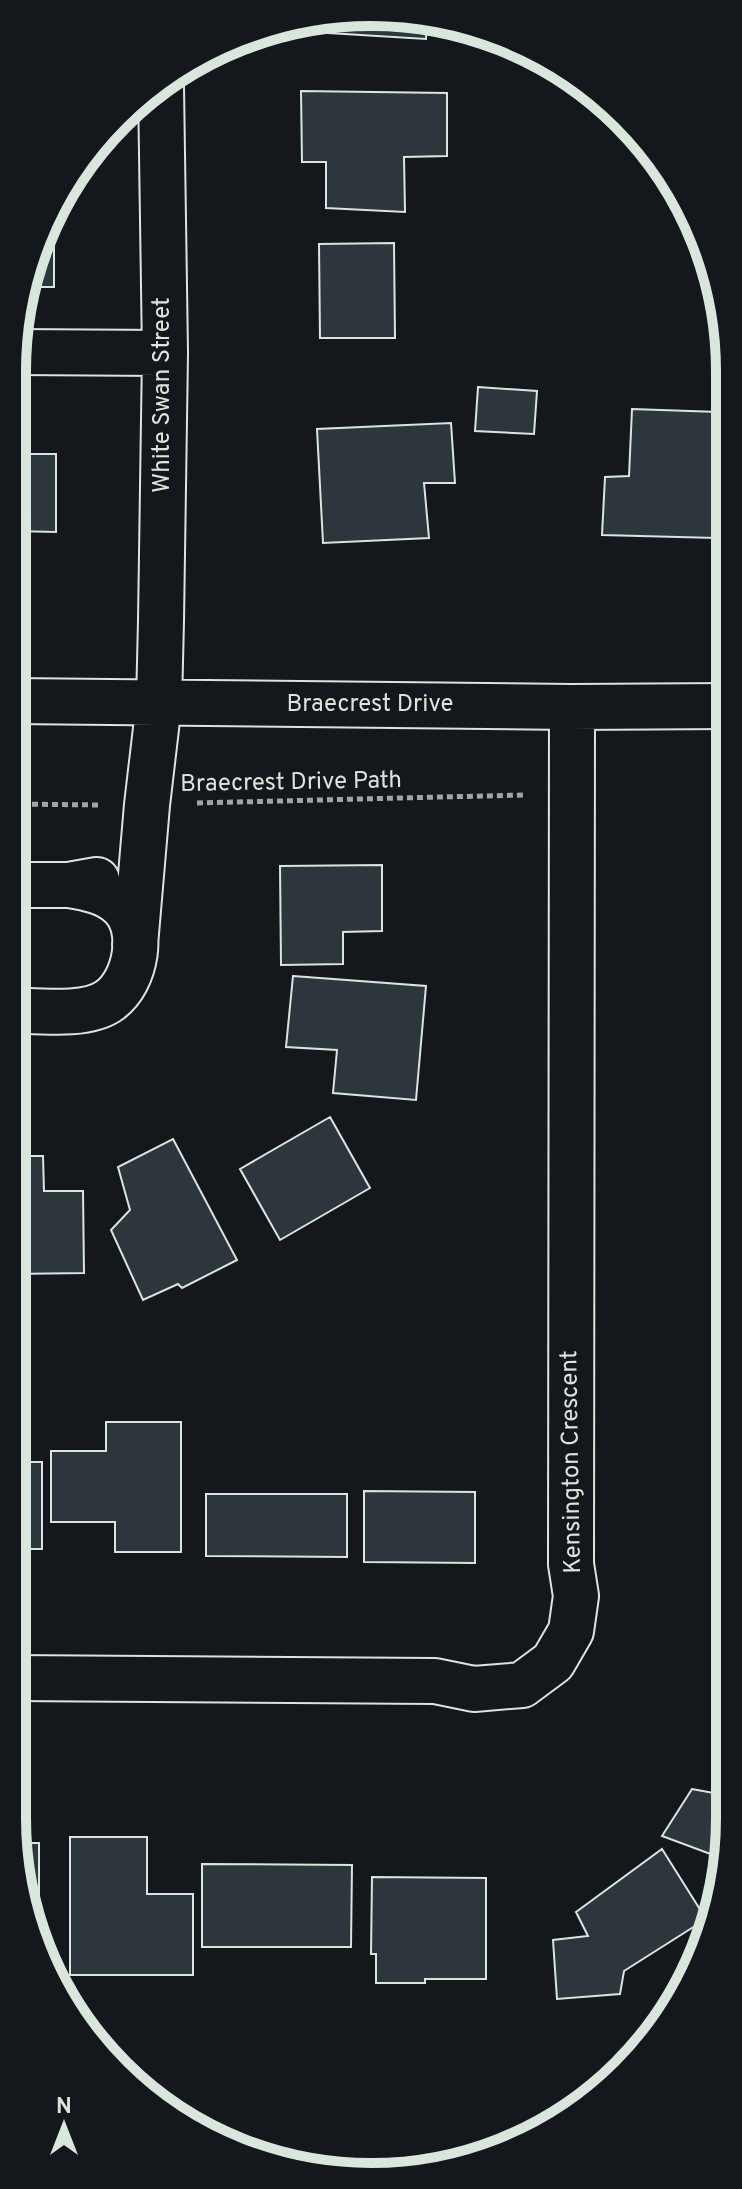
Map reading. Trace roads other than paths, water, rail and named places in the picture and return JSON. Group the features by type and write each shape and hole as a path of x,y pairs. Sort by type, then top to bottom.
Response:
{"street":[{"name":"White Swan Street","path":"26,1010 65,1011 109,1001 124,986 133,966 159,703 165,353 161,97"},
{"path":"27,352 165,353"},
{"name":"Braecrest Drive","path":"26,701 716,706"},
{"name":"Kensington Crescent","path":"26,1678 435,1681 474,1689 522,1685 553,1662 571,1631 576,1596 571,1564 572,707"},
{"path":"69,885 95,881 126,863 143,842 147,817"},
{"path":"26,885 69,885 106,895 123,906 133,925 135,945"}]}
